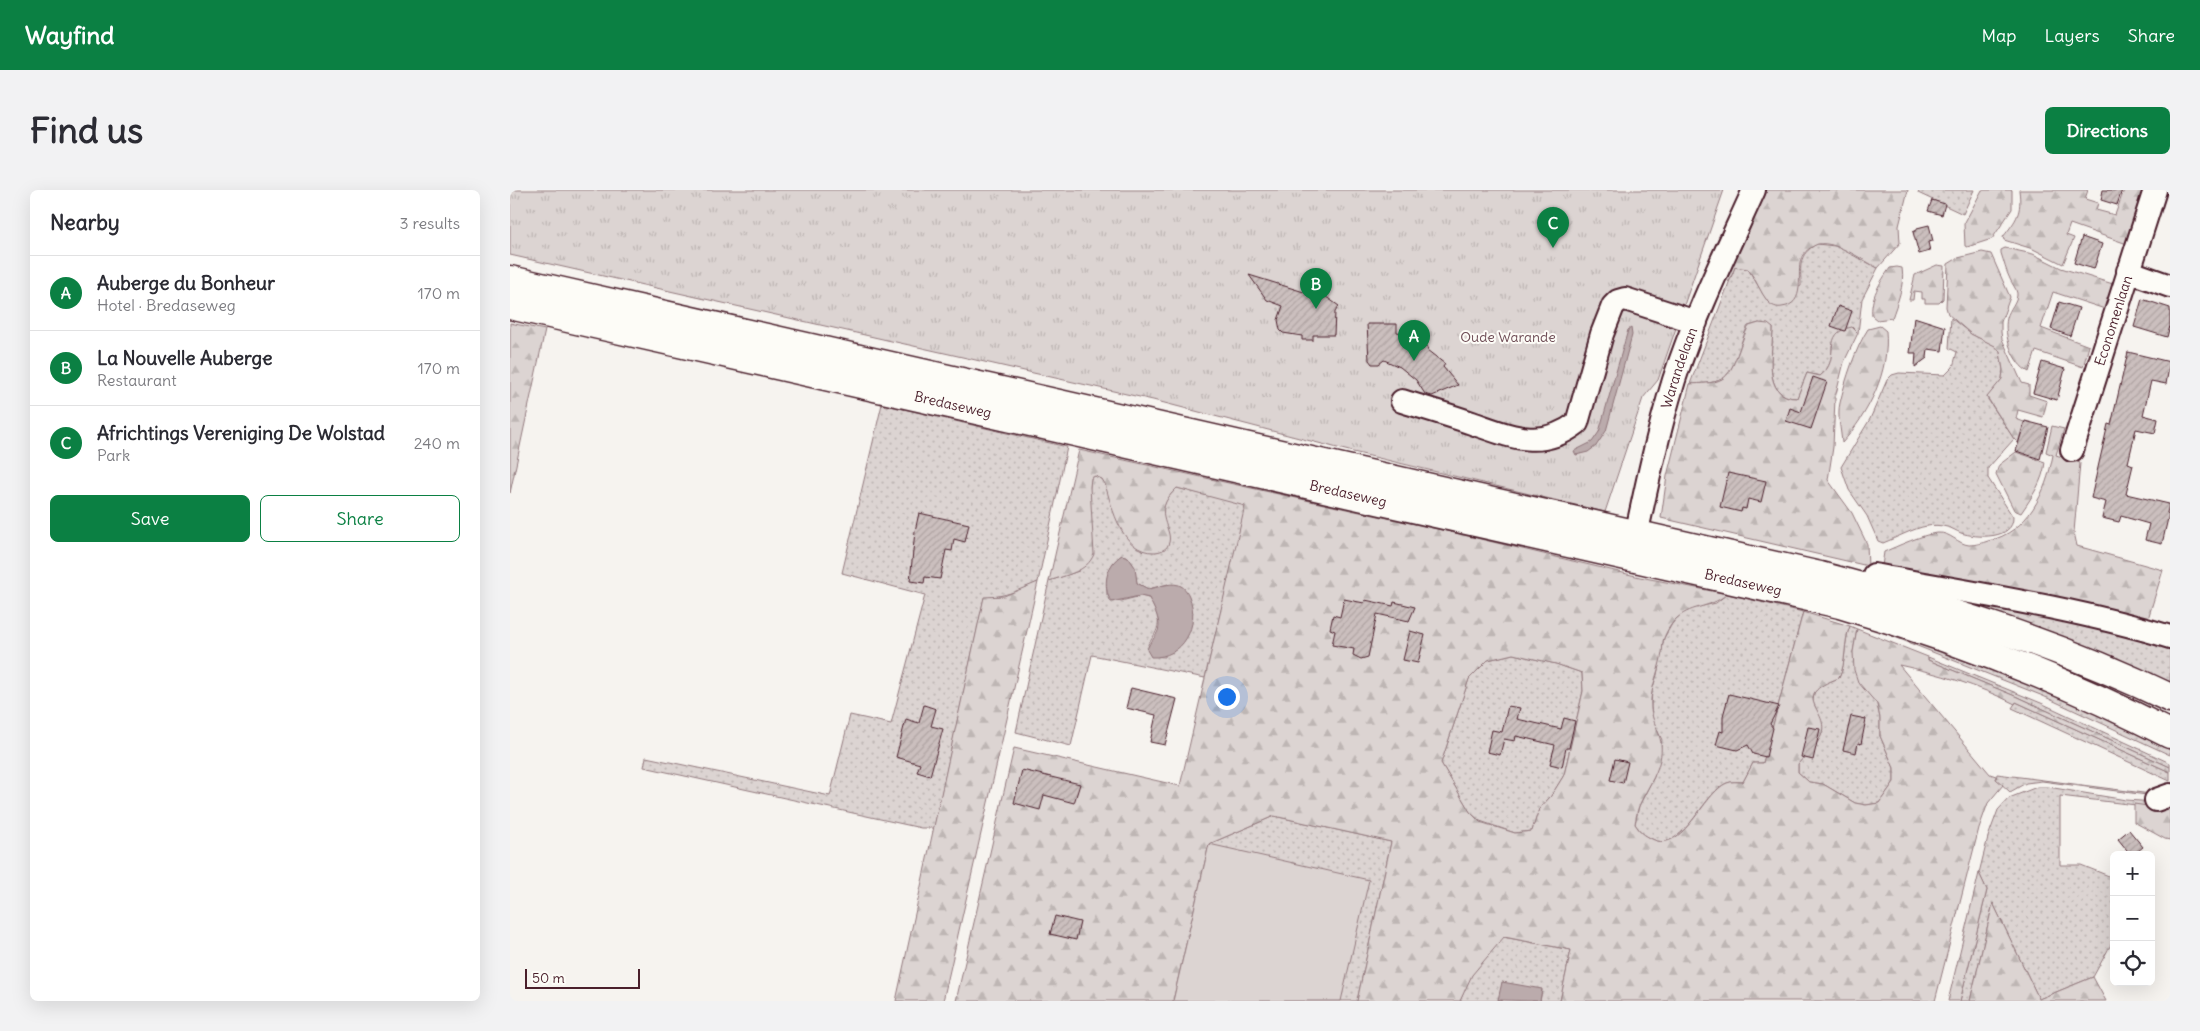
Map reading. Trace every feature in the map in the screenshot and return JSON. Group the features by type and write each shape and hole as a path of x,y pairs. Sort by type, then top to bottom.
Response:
{"main road":[{"name":"Bredaseweg","path":"510,280 1035,410 1634,545 1820,576 1938,609 2062,652 2170,698"},
{"name":"Bredaseweg","path":"510,305 1035,410"},
{"name":"Bredaseweg","path":"1634,545 1908,624 2006,659 2128,713 2170,734"}],"street":[{"name":"Warandelaan","path":"1634,545 1665,411 1675,378 1720,264 1754,190"},
{"name":"Economenlaan","path":"2072,450 2155,190"},
{"path":"2128,271 2170,286"},
{"path":"1402,401 1514,438 1547,438 1566,431 1577,423 1602,334 1613,306 1618,301 1625,300 1696,322"},
{"path":"1874,575 2064,610 2170,637"}],"green space":[{"name":"Oude Warande","path":"510,190 1724,190 1658,380 1643,398 1605,512 1353,452 1153,400 510,255"},
{"path":"1764,190 1908,190 1899,226 1900,243 1878,268 1833,245 1818,244 1813,246 1801,259 1799,288 1795,300 1790,305 1775,306 1765,298 1748,269 1735,267 1729,282 1724,275"},
{"path":"1919,190 1974,190 1963,214 1918,193"},
{"path":"1982,190 2012,190 2012,209 1992,239 1967,247 1965,246 1964,224"},
{"path":"2019,190 2088,190 2085,199 2098,203 2096,210 2115,215 2124,190 2148,190 2130,245 2070,224 2066,235 2074,238 2063,264 2033,249 2004,240 2003,237 2015,220 2019,210"},
{"path":"1817,244 1835,246 1878,268 1862,299 1858,333 1852,327 1832,345 1830,362 1824,373 1820,376 1807,373 1797,398 1786,396 1778,390 1771,372 1773,328 1759,323 1748,326 1727,375 1715,382 1690,384 1735,267 1748,269 1768,302 1801,286 1803,257 1806,252"},
{"path":"2005,248 2033,254 2061,268 2113,284 2105,309 2053,292 2041,328 2089,346 2083,367 2036,351 2029,372 2018,363 2010,348 2006,332 2007,318 2017,293 2007,273 2001,253 2001,250"},
{"path":"1982,252 1991,254 2010,297 2001,322 2002,339 2022,383 2029,385 2029,395 2047,401 2043,417 2018,410 2016,419 2024,422 2018,443 1987,397 2002,379 2003,370 2000,352 1995,346 1971,334 1948,314 1946,307 1948,264 1958,258"},
{"path":"1937,265 1944,266 1943,299 1939,303 1925,303 1925,299 1922,299 1922,292 1914,291 1913,300 1909,300 1915,275"},
{"path":"1890,268 1902,268 1903,274 1900,294 1892,318 1877,320 1872,316 1874,297"},
{"path":"1951,318 1971,334 1996,346 2000,352 2003,370 2002,379 1987,398 2014,439 1988,468 1988,478 2013,517 2012,524 2007,530 1993,536 1968,535 1949,527 1927,526 1883,543 1878,541 1867,516 1849,490 1841,467 1870,419 1887,380 1892,375 1899,373 1945,375 1953,367 1957,352 1949,348"},
{"path":"510,323 545,330 510,493"},
{"path":"1759,323 1768,324 1773,328 1771,360 1774,382 1778,391 1786,396 1797,398 1807,373 1820,376 1827,369 1836,335 1842,330 1852,327 1858,333 1844,362 1835,398 1833,447 1828,480 1852,513 1867,544 1868,566 1661,518 1667,476 1690,384 1715,382 1727,375 1749,326"},
{"path":"1880,326 1886,331 1885,361 1881,376 1869,405 1842,443 1839,408 1848,375 1859,345 1868,329"},
{"path":"882,404 1067,447 1038,582 1012,593 984,598 934,828 921,828 644,767 646,757 830,796 850,715 891,724 925,595 842,573"},
{"path":"2052,426 2064,429 2056,455 2080,463 2074,532 2077,546 2163,570 2147,622 1882,566 1884,552 1926,535 1942,533 1961,543 1972,545 2002,536 2014,529 2033,509 2046,483 2053,455 2046,452"},
{"path":"1079,450 1455,533 1640,577 1727,594 1713,603 1693,609 1680,616 1671,625 1663,640 1661,660 1651,702 1652,716 1661,745 1660,760 1639,806 1635,824 1647,836 1663,842 1683,831 1718,789 1729,782 1743,782 1753,763 1763,763 1803,612 1850,626 1839,678 1815,691 1814,704 1823,727 1819,740 1798,764 1798,772 1809,782 1823,784 1855,803 1866,805 1879,803 1894,782 1894,768 1880,736 1880,718 1877,704 1858,682 1854,670 1853,652 1857,629 1928,657 1928,660 2015,696 2170,767 2170,772 2016,702 2015,704 1987,691 1958,681 1899,665 1990,774 1996,776 1996,779 2003,785 1988,803 1979,828 1935,1001 1560,1001 1571,950 1504,937 1472,975 1460,1001 1357,1001 1391,842 1274,816 1209,844 1173,1001 956,1001 1014,748 1180,786 1245,506 1177,488 1164,506 1165,520 1169,533 1167,547 1158,552 1143,550 1126,537 1115,516 1105,484 1102,479 1095,476 1091,478 1090,487 1094,554 1091,560 1081,569 1049,581","holes":["1513,654 1556,664 1582,673 1583,691 1564,775 1551,796 1539,809 1532,831 1515,833 1480,822 1470,812 1441,763 1469,679 1488,660"]},
{"path":"2016,452 2045,462 2033,495 2021,513 2014,510 1996,474 1999,465"},
{"path":"1095,476 1102,479 1155,552 1167,546 1168,536 1163,518 1164,505 1177,488 1246,505 1205,678 1092,655 1071,746 1016,732 1049,581 1079,571 1091,478","holes":["1122,555 1128,557 1134,567 1137,583 1148,589 1168,584 1165,657 1151,656 1148,644 1156,632 1158,622 1156,611 1149,598 1141,596 1121,601 1107,595 1107,578 1110,568"]},
{"path":"1038,582 943,1001 896,1001 984,597 1004,596"},
{"path":"1949,592 2170,645 2170,689 1935,599"},
{"path":"1727,594 1803,612 1763,763 1753,763 1743,782 1729,782 1718,789 1683,831 1673,838 1663,842 1652,839 1642,833 1635,824 1639,806 1654,777 1662,740 1653,721 1651,707 1652,690 1664,638 1681,613 1716,603"},
{"path":"1850,626 1857,629 1853,652 1869,694 1877,704 1880,718 1880,736 1894,768 1894,782 1879,803 1866,805 1855,803 1823,784 1809,782 1798,772 1798,764 1821,736 1818,713 1813,702 1814,693 1821,685 1839,678"},
{"path":"1884,626 2084,701 2121,725 2170,750 2170,755 2043,696 1882,632"},
{"path":"1513,654 1556,664 1582,673 1583,691 1564,775 1551,796 1539,809 1532,831 1515,833 1480,821 1470,812 1441,763 1469,679 1488,660"},
{"path":"1928,657 2041,703 2170,763 2170,767 2015,696 1928,660"},
{"path":"2016,702 2170,772 2170,781 2012,708"},
{"path":"1997,774 2151,794 2154,796 2042,781 2026,783 2010,792 1996,779"},
{"path":"2037,787 2048,787 2126,800 2170,803 2170,809 2060,796 2060,865 2081,865 2110,876 2110,946 2093,977 2039,999 1993,903 1970,1001 1960,1001 1987,890 1979,873 1988,837 1998,810 2009,798"},
{"path":"2134,804 2169,809 2170,806 2170,840 2134,822"},
{"path":"1274,816 1391,842 1357,1001 1173,1001 1209,844"},
{"path":"1209,844 1369,880 1341,1001 1173,1001"},
{"path":"1979,873 1987,890 1960,1001 1948,1001"},
{"path":"1993,903 2039,999 2093,977 2106,1001 1970,1001"},
{"path":"1503,937 1571,950 1560,1001 1540,1001 1542,990 1499,1000 1503,1001 1460,1001 1471,975"}],"shaded area":[{"path":"1631,328 1632,335 1606,431 1596,446 1588,452 1576,455 1574,451 1592,442 1599,432 1628,330"},
{"path":"1122,555 1128,557 1135,567 1137,583 1148,589 1175,584 1184,588 1188,594 1193,618 1191,629 1180,646 1172,652 1162,656 1151,657 1147,650 1159,629 1157,615 1149,598 1140,596 1111,602 1108,596 1107,576 1112,564"},
{"path":"1502,982 1542,989 1540,1001 1498,1000"}],"building":[{"path":"2103,190 2122,190 2117,205 2101,200"},
{"path":"1932,200 1945,204 1942,215 1928,211"},
{"path":"1929,225 1933,241 1928,242 1930,251 1919,254 1913,232 1917,228"},
{"path":"2082,237 2102,244 2094,269 2074,263"},
{"path":"1249,275 1320,297 1322,294 1339,306 1335,312 1334,335 1313,335 1313,340 1302,340 1302,336 1283,333 1280,330 1278,320 1283,306 1267,300"},
{"path":"2142,299 2170,308 2170,326 2167,337 2134,327"},
{"path":"2059,302 2079,308 2070,336 2051,329"},
{"path":"1838,306 1852,311 1845,331 1831,326"},
{"path":"1914,317 1945,327 1942,351 1928,349 1927,358 1915,367 1916,353 1910,353"},
{"path":"1367,324 1397,324 1397,332 1408,334 1407,337 1428,347 1427,350 1445,364 1443,367 1458,385 1432,396 1425,394 1416,380 1400,367 1384,360 1379,364 1372,364 1369,360"},
{"path":"2128,352 2170,362 2166,384 2151,381 2143,415 2158,419 2155,433 2136,429 2128,463 2133,465 2126,494 2169,504 2167,513 2169,514 2162,544 2145,540 2149,524 2121,516 2119,522 2102,518 2106,502 2091,498 2108,424 2111,425"},
{"path":"2042,362 2065,369 2057,400 2033,393"},
{"path":"1813,377 1827,382 1811,429 1786,421 1790,408 1801,412"},
{"path":"2025,421 2048,427 2040,459 2016,451"},
{"path":"1728,473 1766,481 1761,502 1748,499 1746,509 1742,508 1741,512 1720,507"},
{"path":"919,513 969,524 965,542 954,539 952,551 946,550 940,579 925,577 924,583 910,581 915,531"},
{"path":"1344,599 1364,603 1365,600 1393,606 1394,602 1415,607 1409,621 1377,614 1368,657 1361,659 1353,655 1354,649 1332,645 1335,631 1330,629 1333,615 1340,617"},
{"path":"1410,631 1425,635 1418,663 1403,660"},
{"path":"1131,688 1177,699 1165,745 1150,742 1156,715 1126,708"},
{"path":"1729,694 1779,706 1770,724 1773,728 1766,757 1753,754 1748,745 1737,750 1716,745 1720,731 1723,732 1723,716"},
{"path":"924,705 936,709 931,726 943,729 930,776 917,772 920,764 896,757 906,719 919,723"},
{"path":"1508,706 1520,708 1517,719 1561,729 1564,718 1575,721 1569,748 1566,748 1562,767 1550,764 1555,745 1516,736 1515,741 1504,739 1500,755 1487,752 1492,730 1502,732"},
{"path":"1851,716 1866,719 1861,744 1858,743 1856,753 1843,750"},
{"path":"1808,727 1820,729 1813,760 1801,757"},
{"path":"1615,759 1628,762 1623,783 1610,780"},
{"path":"1022,770 1080,784 1074,803 1044,795 1040,810 1014,803"},
{"path":"2129,830 2143,847 2138,851 2128,851 2118,839"},
{"path":"1055,916 1080,922 1076,940 1050,934"}],"place":[{"name":"Africhtings Vereniging De Wolstad","path":"1553,248"},
{"name":"La Nouvelle Auberge","path":"1316,309"},
{"name":"Auberge du Bonheur","path":"1414,361"}]}
